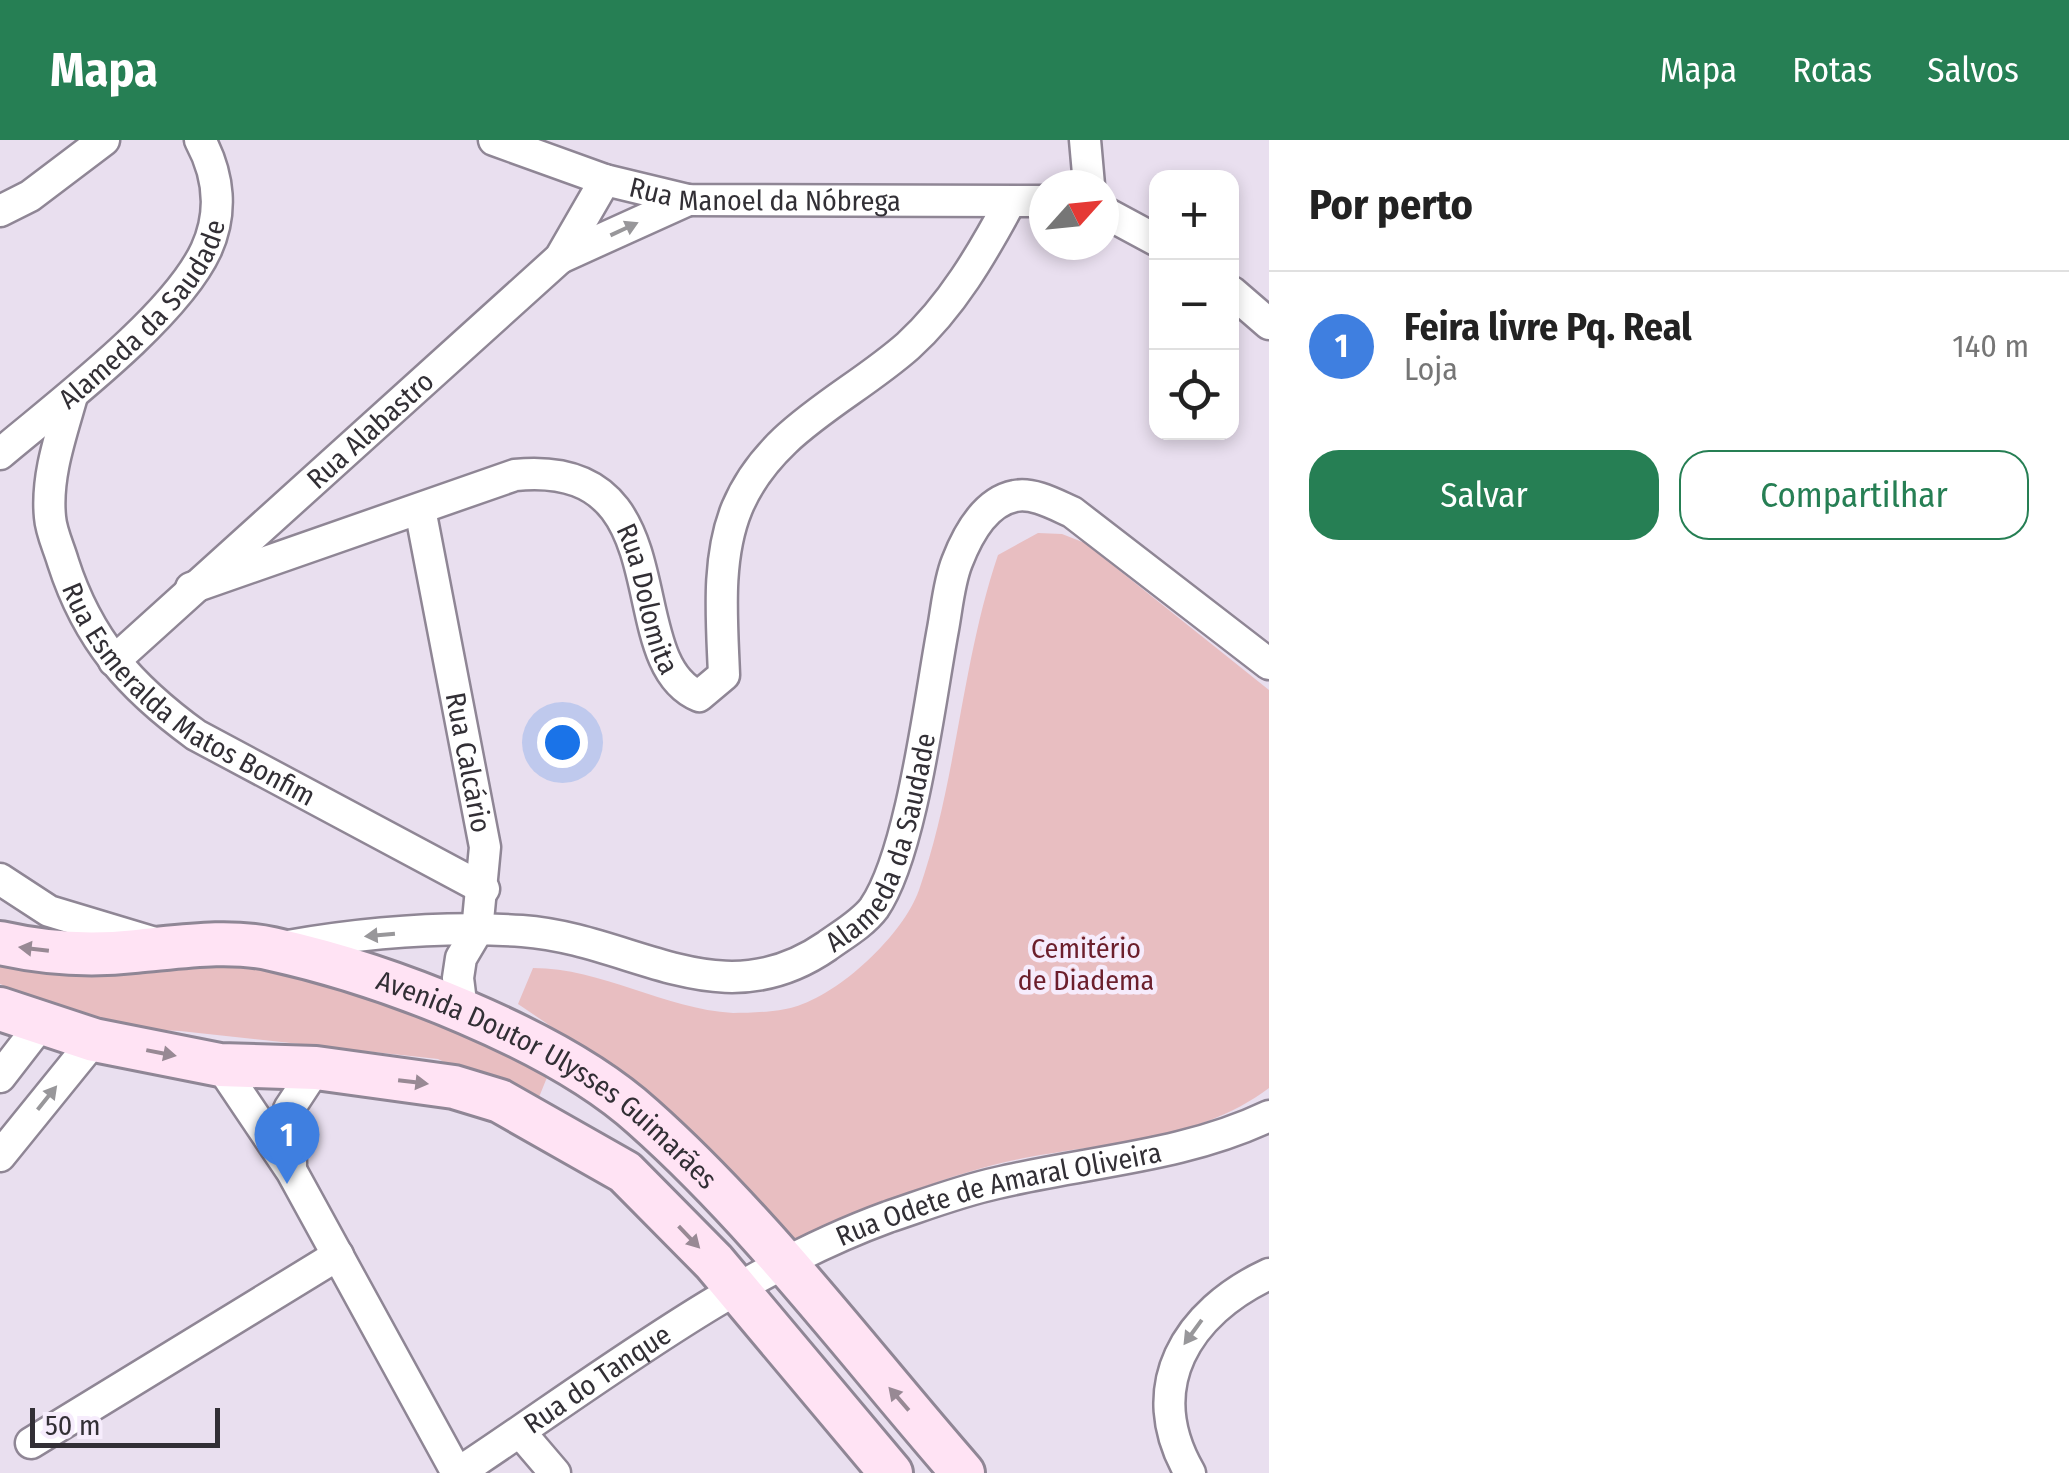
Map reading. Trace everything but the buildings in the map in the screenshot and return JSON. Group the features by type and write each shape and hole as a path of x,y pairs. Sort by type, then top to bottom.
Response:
{"main road":[{"name":"Avenida Doutor Ulysses Guimarães","path":"0,943 75,953 169,947 271,949 462,1010 582,1074 642,1115 782,1262 963,1473"},
{"name":"Avenida Doutor Ulysses Guimarães","path":"0,1009 94,1040 220,1064 316,1068 454,1086 500,1101 625,1172 738,1292 891,1473"}],"street":[{"path":"0,211 30,196 104,140"},
{"name":"Alameda da Saudade","path":"0,454 72,396 184,284 206,250 216,219 218,190 200,140"},
{"name":"Rua Manoel da Nóbrega","path":"494,140 605,180 688,200 1029,201"},
{"path":"1084,140 1087,170"},
{"name":"Rua Alabastro","path":"114,661 560,258 605,180"},
{"path":"560,258 688,200"},
{"name":"Rua Dolomita","path":"191,588 514,475 545,472 585,486 611,507 631,534 644,571 659,650 674,680 699,696 724,675 723,570 737,509 763,464 803,421 909,344 956,292 1010,202"},
{"path":"1119,220 1149,236"},
{"path":"1239,298 1269,324"},
{"name":"Rua Esmeralda Matos Bonfim","path":"72,396 53,461 50,518 87,626 114,661 154,705 196,735 484,889"},
{"name":"Alameda da Saudade","path":"271,949 411,932 477,930 567,936 710,978 747,980 781,970 846,932 874,908 900,840 955,565 972,530 990,508 1016,495 1044,500 1072,512 1269,664"},
{"name":"Rua Calcário","path":"420,509 485,847 484,889 477,930 462,958 462,1010"},
{"path":"0,879 49,911 169,947"},
{"path":"0,1077 42,1024"},
{"path":"0,1156 94,1040"},
{"path":"220,1064 292,1172 458,1473"},
{"path":"292,1172 290,1109 316,1068"},
{"name":"Rua Odete de Amaral Oliveira","path":"738,1292 782,1262 946,1198 995,1183 1210,1141 1269,1116"},
{"path":"31,1444 338,1256"},
{"path":"1190,1473 1179,1455 1169,1415 1179,1351 1205,1315 1242,1286 1269,1274"},
{"name":"Rua do Tanque","path":"458,1473 738,1292"},
{"path":"520,1432 555,1473"}],"green space":[{"name":"Cemitério de Diadema","path":"1038,533 1062,534 1085,543 1269,690 1269,1088 1238,1108 1171,1132 1028,1157 940,1181 786,1245 617,1071 518,1004 533,968 584,974 707,1010 772,1011 812,1000 868,961 899,925 919,890 942,807 975,638 998,555"},
{"path":"247,959 452,1023 550,1070 535,1107 438,1059 180,1031 102,1027 0,984 0,960"}],"place":[{"name":"Feira livre Pq. Real","path":"287,1184"}]}
